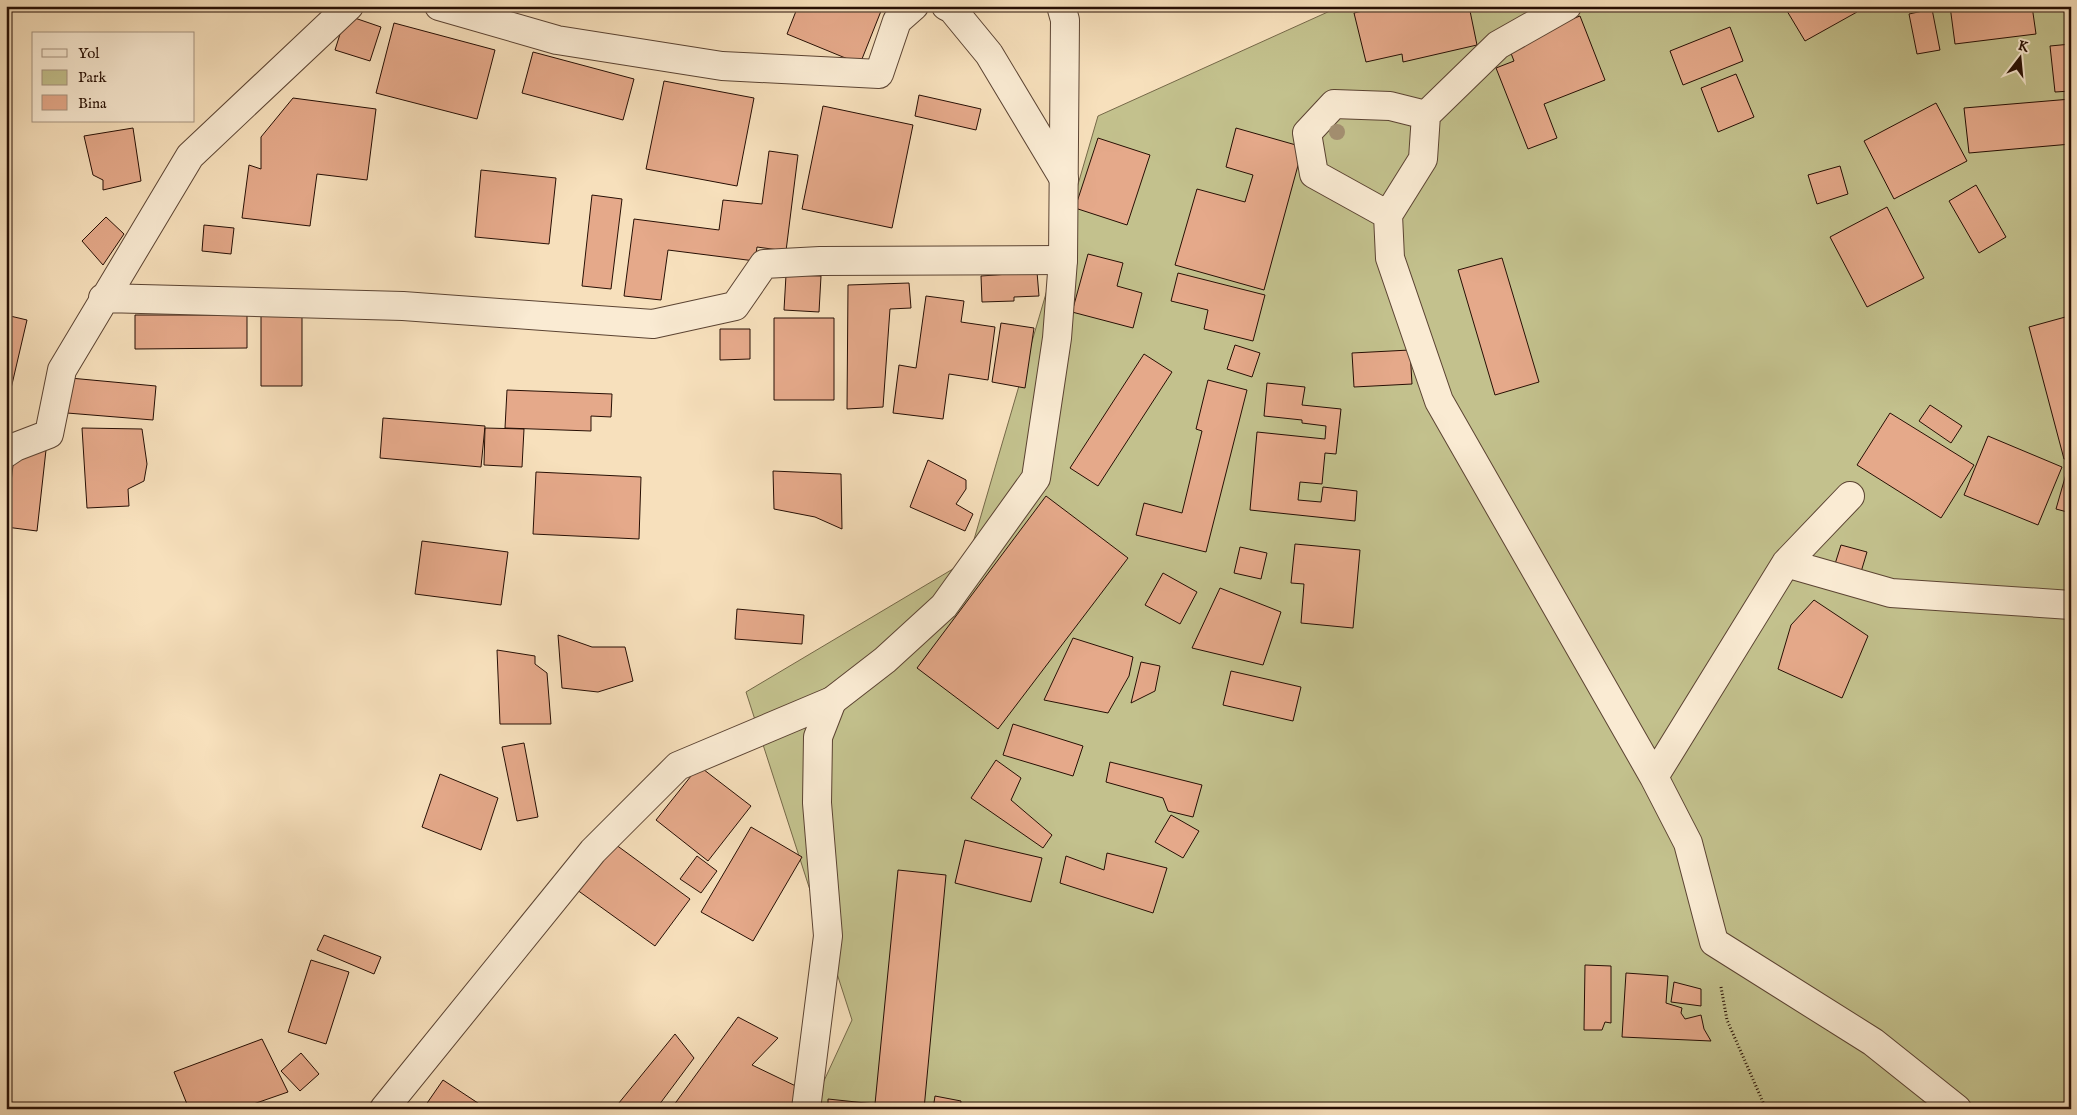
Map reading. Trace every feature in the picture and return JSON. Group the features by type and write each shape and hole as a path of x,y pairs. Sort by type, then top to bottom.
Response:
{"street":[{"path":"6,453 15,447 49,434 62,370 103,298 190,156 349,6"},
{"path":"439,6 557,40 722,66 879,74 897,21 914,6"},
{"path":"946,6 952,9 989,54 1064,179"},
{"path":"384,1109 592,851 678,766 832,701 885,660 944,606 1036,478 1057,338 1063,260 1065,20 1061,6"},
{"path":"1567,6 1498,45 1426,115 1423,159 1388,215 1390,258 1439,401 1654,777 1688,843 1714,942 1873,1042 1957,1109"},
{"path":"1388,215 1314,174 1307,133 1334,104 1390,106 1426,115"},
{"path":"103,298 402,306 653,324 735,306 764,264 820,261 1063,260"},
{"path":"1654,777 1786,563 1850,496"},
{"path":"1786,563 1891,593 2071,605"},
{"path":"806,1109 828,936 817,803 818,737 832,701"}],"path":[{"path":"1714,942 1727,1020 1766,1109"}],"green space":[{"path":"1341,6 2071,6 2071,1109 811,1109 852,1020 746,692 968,560 1098,116"}],"building":[{"path":"798,6 883,6 860,64 787,34"},
{"path":"1384,6 1443,6 1443,8 1469,6 1477,45 1403,62 1402,54 1366,62 1354,13"},
{"path":"1784,6 1854,6 1857,12 1805,41"},
{"path":"1950,6 2032,6 2036,34 1955,44"},
{"path":"1932,9 1940,50 1917,54 1909,14"},
{"path":"346,15 381,27 370,61 335,50"},
{"path":"1580,16 1605,80 1544,104 1557,138 1528,149 1496,68 1514,61 1507,43"},
{"path":"394,23 495,50 477,119 376,93"},
{"path":"1730,27 1743,61 1683,85 1670,51"},
{"path":"2071,44 2071,91 2055,92 2050,46"},
{"path":"533,52 634,79 623,120 522,93"},
{"path":"1736,74 1754,117 1718,132 1701,88"},
{"path":"664,81 754,98 737,186 646,169"},
{"path":"919,95 981,109 976,130 915,116"},
{"path":"293,98 376,109 367,180 317,174 310,226 242,218 249,165 261,169 261,137"},
{"path":"2071,99 2071,144 1969,153 1964,108"},
{"path":"1936,103 1967,161 1894,199 1864,141"},
{"path":"823,106 913,125 892,228 802,209"},
{"path":"133,128 141,181 103,190 103,180 93,175 84,136"},
{"path":"1236,128 1303,147 1264,290 1175,265 1197,189 1245,202 1253,175 1226,167"},
{"path":"1098,138 1150,155 1127,225 1075,208"},
{"path":"769,151 798,155 786,251 757,247 755,261 668,250 661,300 624,296 634,219 719,230 723,200 762,204"},
{"path":"1840,166 1848,194 1817,204 1808,175"},
{"path":"481,170 556,178 549,244 475,237"},
{"path":"1976,185 2006,237 1979,253 1949,201"},
{"path":"592,195 622,199 611,289 582,286"},
{"path":"1887,207 1924,278 1867,307 1830,237"},
{"path":"106,217 124,234 103,265 82,241"},
{"path":"204,225 234,228 231,254 202,251"},
{"path":"1088,254 1123,263 1117,286 1142,293 1133,328 1072,312"},
{"path":"1502,258 1539,382 1495,395 1458,270"},
{"path":"1037,272 1039,296 1014,297 1014,301 982,302 981,276"},
{"path":"1178,273 1265,295 1253,341 1204,329 1208,310 1171,301"},
{"path":"786,275 821,276 819,312 784,310"},
{"path":"909,283 911,308 890,309 883,407 847,409 848,285"},
{"path":"926,296 964,301 961,322 995,327 988,380 949,374 943,419 893,413 899,365 916,368"},
{"path":"261,314 302,315 302,386 261,386"},
{"path":"6,315 27,320 6,410"},
{"path":"135,315 247,315 247,348 135,349"},
{"path":"2069,316 2071,458 2064,459 2029,327"},
{"path":"774,318 834,318 834,400 774,400"},
{"path":"1001,323 1034,328 1025,388 992,382"},
{"path":"720,329 750,329 750,359 720,360"},
{"path":"1235,345 1260,353 1252,377 1227,369"},
{"path":"1410,350 1412,384 1354,387 1352,353"},
{"path":"1144,354 1172,372 1098,486 1070,468"},
{"path":"70,378 156,386 153,420 67,413"},
{"path":"1208,380 1247,390 1206,552 1136,535 1144,503 1182,513 1202,431 1196,429"},
{"path":"1267,383 1305,387 1302,405 1341,409 1336,454 1325,453 1322,484 1300,482 1298,500 1321,502 1323,487 1357,491 1355,521 1250,510 1257,432 1325,439 1326,426 1302,423 1302,420 1264,416"},
{"path":"507,390 612,394 611,417 591,416 591,431 505,428"},
{"path":"1930,405 1962,426 1951,443 1919,421"},
{"path":"1890,413 1974,465 1941,518 1857,465"},
{"path":"383,418 485,426 481,467 380,458"},
{"path":"82,428 142,429 147,464 144,481 128,489 129,506 87,508"},
{"path":"485,428 524,429 522,467 484,465"},
{"path":"1988,436 2062,467 2038,525 1964,495"},
{"path":"15,447 46,450 37,531 6,527"},
{"path":"928,460 966,480 966,489 956,504 973,514 965,531 910,507"},
{"path":"773,471 841,474 842,529 815,517 774,509"},
{"path":"536,472 641,477 639,539 533,534"},
{"path":"2066,474 2071,475 2071,513 2056,509"},
{"path":"1046,496 1128,558 998,729 917,668"},
{"path":"422,541 508,552 501,605 415,594"},
{"path":"1295,544 1360,550 1353,628 1301,623 1304,584 1291,583"},
{"path":"1841,545 1867,552 1861,572 1835,564"},
{"path":"1240,547 1267,553 1261,579 1234,573"},
{"path":"1163,573 1197,592 1180,624 1145,605"},
{"path":"1220,588 1281,612 1263,665 1192,648"},
{"path":"1814,600 1868,636 1842,698 1778,669 1791,625"},
{"path":"737,609 804,615 802,644 735,639"},
{"path":"558,635 592,647 625,647 633,681 598,692 562,688"},
{"path":"1073,638 1133,657 1129,676 1108,713 1044,700"},
{"path":"497,650 535,656 535,664 547,673 551,724 500,724"},
{"path":"1141,662 1160,666 1155,691 1131,703"},
{"path":"1231,671 1301,687 1293,721 1223,705"},
{"path":"1013,724 1083,746 1073,776 1003,755"},
{"path":"524,743 538,817 517,821 502,747"},
{"path":"996,760 1021,778 1011,800 1052,835 1043,848 971,798"},
{"path":"1110,762 1202,785 1193,817 1168,811 1163,798 1106,782"},
{"path":"699,766 751,806 708,861 656,820"},
{"path":"440,774 498,798 481,850 422,827"},
{"path":"1171,815 1199,831 1183,858 1155,842"},
{"path":"751,827 802,857 753,941 701,912"},
{"path":"608,839 690,899 655,946 573,887"},
{"path":"965,840 1042,858 1031,902 955,883"},
{"path":"1107,853 1167,868 1153,913 1060,883 1066,856 1104,870"},
{"path":"697,856 717,871 701,893 680,879"},
{"path":"898,870 946,875 924,1109 896,1107 895,1109 828,1109 828,1099 875,1104"},
{"path":"324,935 381,957 374,974 317,950"},
{"path":"311,960 349,972 326,1044 288,1032"},
{"path":"1585,965 1611,966 1611,1023 1605,1022 1602,1030 1584,1030"},
{"path":"1626,973 1668,976 1666,1003 1682,1008 1681,1013 1685,1019 1701,1015 1704,1029 1711,1041 1622,1037"},
{"path":"1674,982 1701,989 1701,1006 1671,1002"},
{"path":"738,1017 778,1038 752,1065 802,1089 788,1109 671,1109"},
{"path":"675,1034 694,1058 656,1109 614,1109"},
{"path":"262,1039 288,1092 239,1109 189,1109 174,1072"},
{"path":"301,1053 319,1074 300,1091 281,1071"},
{"path":"443,1080 487,1109 423,1109"},
{"path":"935,1096 961,1101 960,1109 933,1109"}]}
